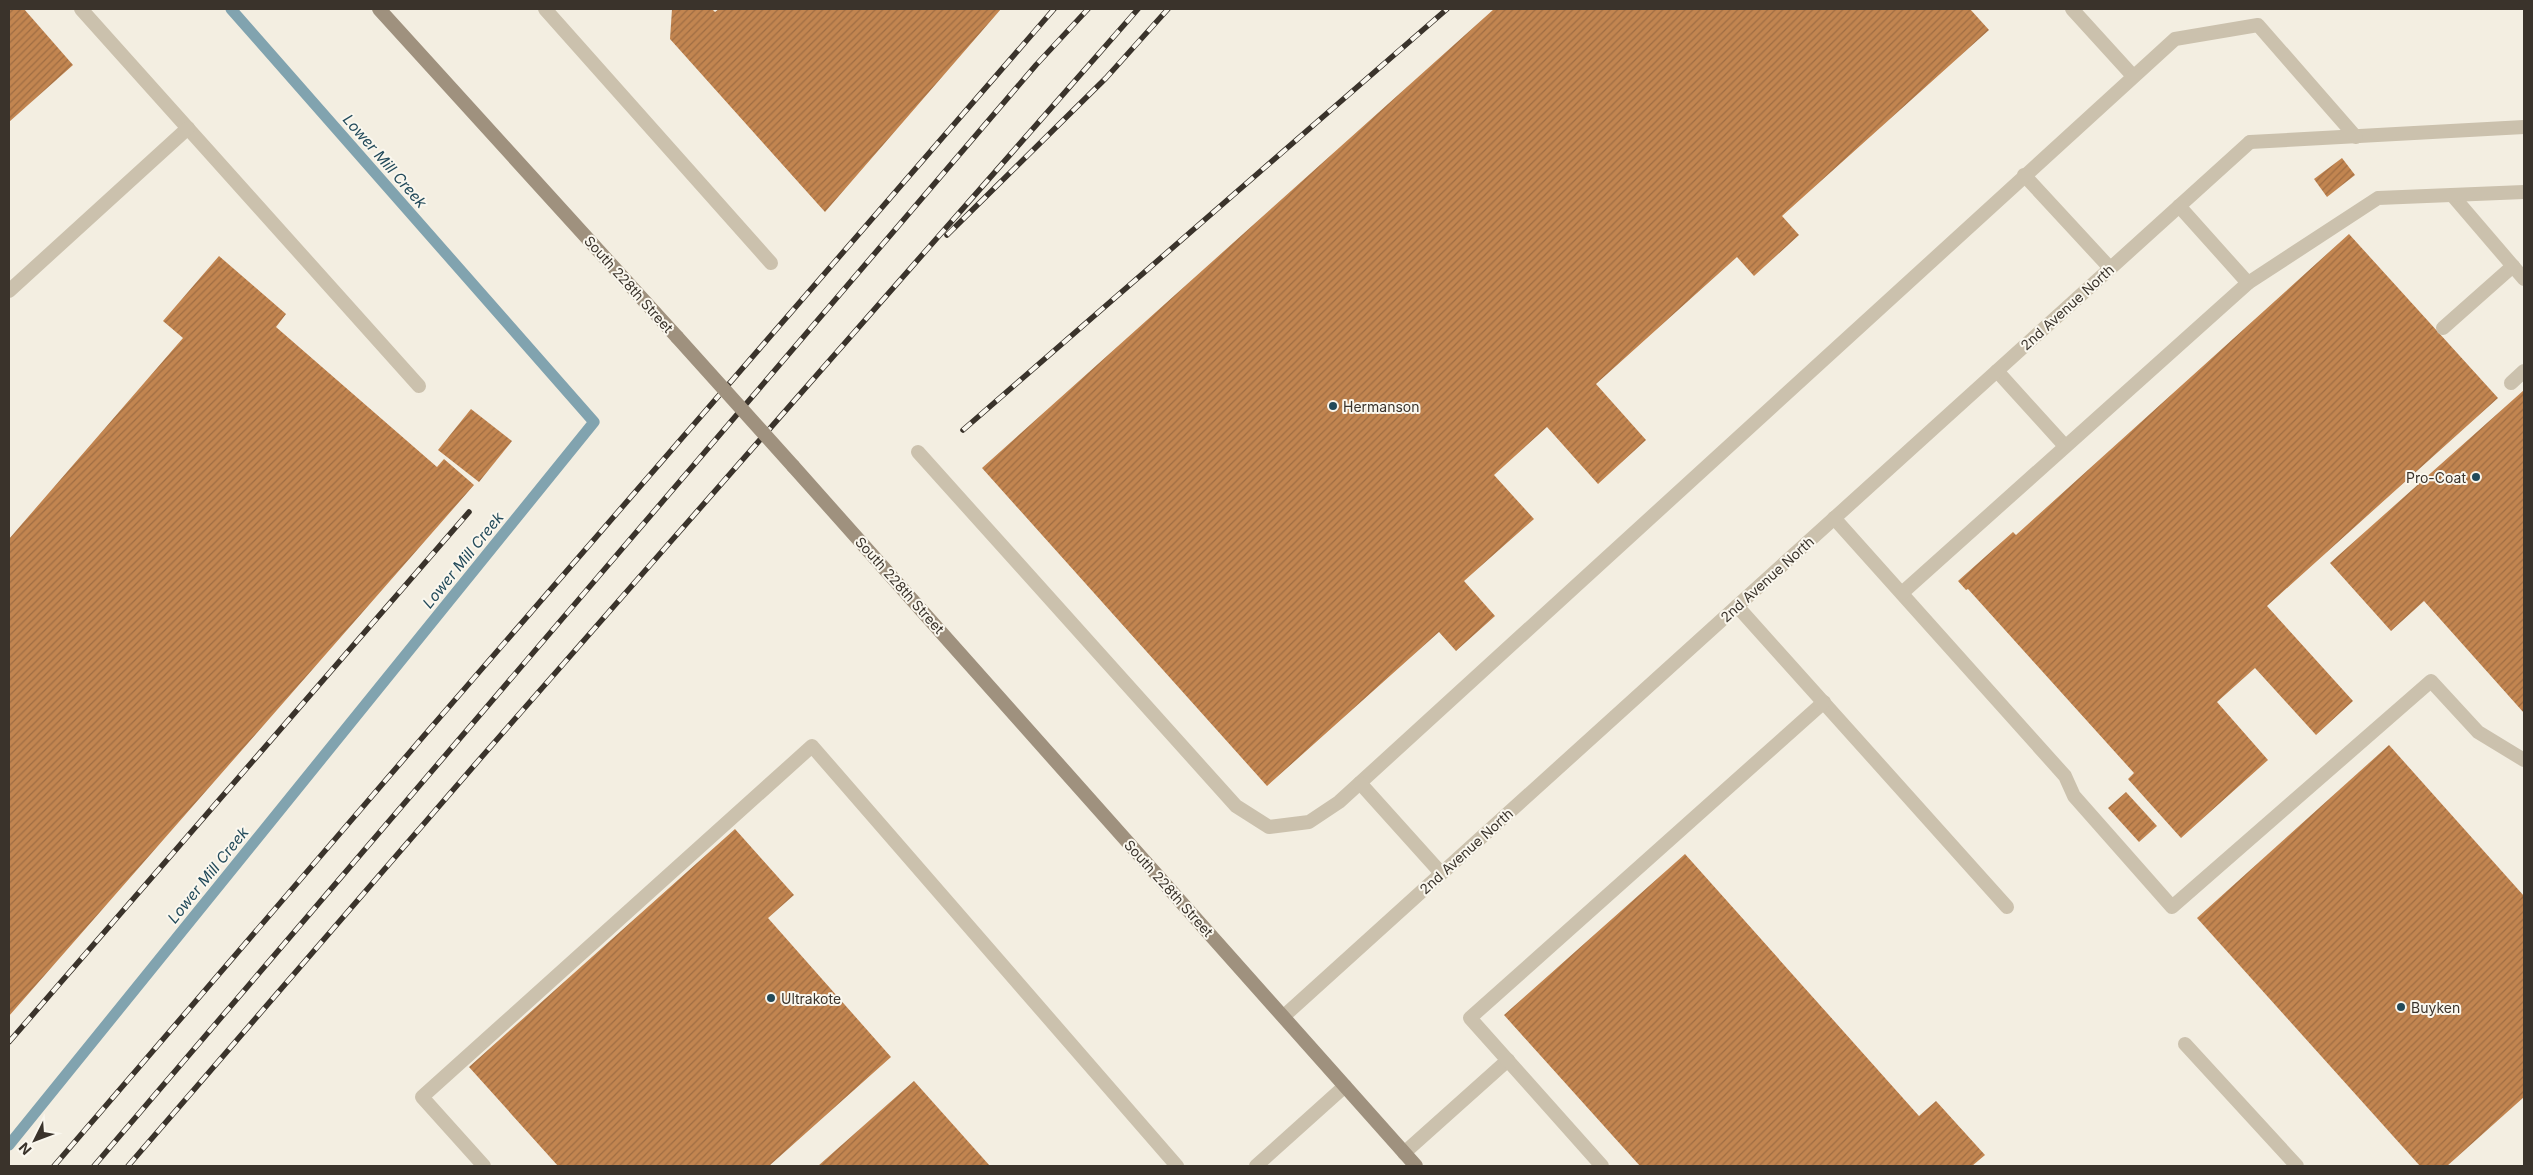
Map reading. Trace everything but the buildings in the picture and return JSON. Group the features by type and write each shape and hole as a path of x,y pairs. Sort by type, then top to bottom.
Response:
{"main road":[{"name":"South 228th Street","path":"379,9 793,466 1416,1166"}],"street":[{"path":"81,9 419,386"},
{"path":"545,9 771,263"},
{"path":"2072,9 2133,76"},
{"path":"918,452 1236,806 1269,827 1309,822 1339,802 2174,39 2258,25 2356,137 2524,127"},
{"path":"9,291 188,128"},
{"name":"2nd Avenue North","path":"1284,1016 2250,142 2356,137"},
{"path":"2024,175 2110,268"},
{"path":"1902,593 2248,282 2378,198 2524,192"},
{"path":"2452,195 2524,279"},
{"path":"2179,206 2248,282"},
{"path":"2443,328 2513,266"},
{"path":"1997,370 2065,446"},
{"path":"2511,383 2524,371"},
{"path":"1834,518 2065,776 2074,796 2172,907 2431,681 2478,732 2524,760"},
{"path":"1738,606 2007,907"},
{"path":"1602,1166 1470,1018 1824,702"},
{"path":"482,1165 422,1097 812,746 1177,1166"},
{"path":"1360,782 1442,873"},
{"path":"2185,1044 2297,1166"},
{"path":"1404,1153 1508,1060"},
{"path":"1256,1166 1345,1086"}],"waterway":[{"name":"Lower Mill Creek","path":"9,1145 594,422 231,9"}],"railway":[{"path":"54,1166 1054,9"},
{"path":"94,1166 1036,65 1088,9"},
{"path":"128,1166 479,760 1138,9"},
{"path":"947,235 1106,78 1168,9"},
{"path":"963,430 1447,9"},
{"path":"9,1042 469,512"}],"place":[{"name":"Hermanson","path":"1333,406"},
{"name":"Pro-Coat","path":"2476,477"},
{"name":"Ultrakote","path":"771,998"},
{"name":"Buyken","path":"2401,1007"}]}
